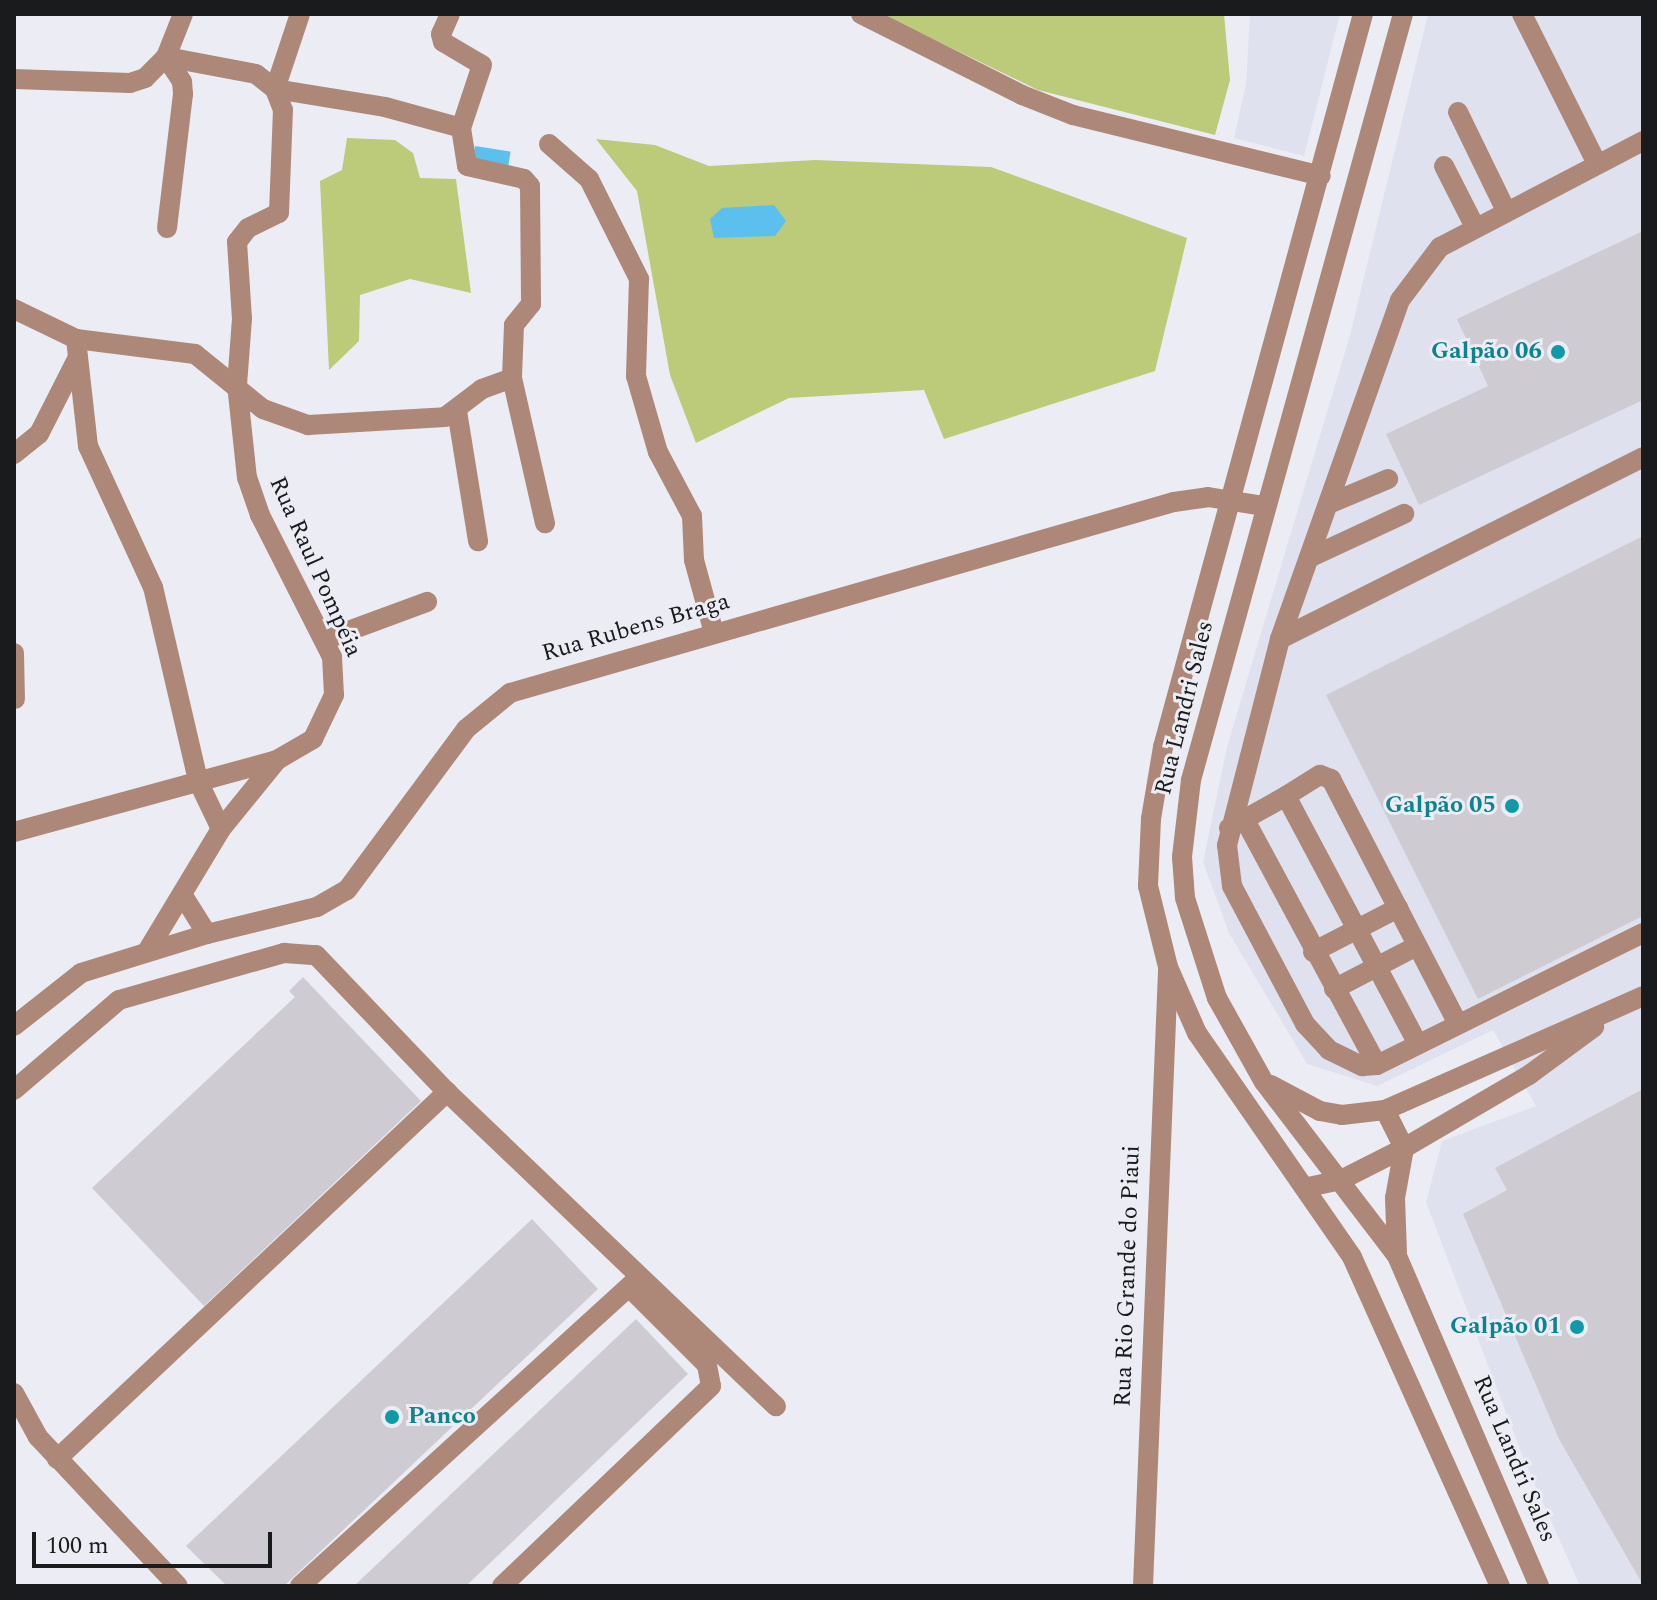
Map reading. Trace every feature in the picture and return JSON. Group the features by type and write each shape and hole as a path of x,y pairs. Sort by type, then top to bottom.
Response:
{"street":[{"path":"14,79 130,83 145,78 166,57 183,14"},
{"path":"275,89 300,14"},
{"path":"450,14 441,34 443,42 482,65 461,128 467,166 524,179 530,186 531,304 514,325 512,378 545,523"},
{"path":"861,14 1022,95 1073,115 1321,176"},
{"name":"Rua Landri Sales","path":"1363,14 1321,176 1228,499 1163,747 1151,819 1148,886 1168,967 1197,1033 1308,1187 1376,1303 1500,1586"},
{"name":"Rua Landri Sales","path":"1403,14 1264,506 1191,780 1182,857 1199,952 1224,1011 1264,1082 1397,1256 1539,1586"},
{"path":"1522,14 1597,164"},
{"path":"166,57 247,70 275,89 385,107 461,128"},
{"path":"166,57 182,82 183,94 167,228"},
{"name":"Rua Raul Pompéia","path":"14,832 277,760 313,739 330,711 336,674 324,640 255,503 247,478 237,385 242,319 237,242 248,228 279,213 283,110 275,89"},
{"path":"1458,112 1506,211"},
{"path":"1643,141 1440,247 1400,300 1331,503 1280,639 1237,824 1232,886 1305,1024 1344,1061 1377,1065 1643,933"},
{"path":"549,144 589,179 639,279 636,376 658,452 692,516 694,560 714,633"},
{"path":"1444,166 1475,227"},
{"path":"14,309 77,348 179,349 209,362 263,409 308,425 432,418 457,411 482,389 512,378"},
{"path":"14,454 33,443 77,348"},
{"path":"77,348 88,446 153,587 198,781 221,829"},
{"path":"457,411 478,541"},
{"path":"1280,639 1643,457"},
{"path":"1331,503 1388,479"},
{"name":"Rua Rubens Braga","path":"14,1026 68,980 148,950 317,907 347,890 466,729 494,703 543,682 1174,502 1228,499 1264,506"},
{"path":"1309,558 1404,514"},
{"path":"324,640 427,602"},
{"path":"14,653 15,699"},
{"path":"148,950 221,829 277,760"},
{"path":"1237,824 1320,775 1331,779 1458,1024"},
{"path":"1286,796 1418,1044"},
{"path":"1237,824 1377,1065"},
{"path":"182,894 207,934"},
{"path":"1313,952 1398,908"},
{"path":"1334,989 1417,946"},
{"path":"14,1090 119,1000 303,952 328,963 447,1092 634,1282 707,1365 711,1386 502,1586"},
{"name":"Rua Rio Grande do Piaui","path":"1143,1586 1168,967"},
{"path":"1238,1093 1264,1082 1320,1111 1342,1115 1385,1110 1643,996"},
{"path":"1308,1187 1341,1180 1404,1148 1529,1075 1620,1008"},
{"path":"57,1459 447,1092"},
{"path":"1385,1110 1404,1148 1395,1198 1397,1256"},
{"path":"634,1282 776,1406"},
{"path":"300,1586 634,1282"},
{"path":"14,1393 57,1459 178,1586"}],"shaded area":[{"path":"1250,14 1340,14 1304,156 1234,138 1246,84"},
{"path":"1428,14 1643,14 1643,1586 1580,1586 1524,1460 1426,1202 1442,1141 1536,1106 1493,1030 1377,1086 1307,1064 1229,933 1203,862 1227,747 1350,335"}],"green space":[{"path":"881,14 1224,14 1230,80 1215,135 1038,90"},
{"path":"347,138 395,140 413,153 420,178 456,179 471,293 410,279 360,295 359,341 329,370 320,181 342,170"},
{"path":"596,139 655,145 709,166 815,160 991,167 1187,238 1155,371 944,439 924,390 789,398 696,443 670,375 637,191"}],"water":[{"path":"475,146 511,152 508,166 473,161"},
{"path":"774,205 786,221 775,236 714,238 710,219 722,208"}],"building":[{"name":"Galpão 06","path":"1643,231 1643,400 1419,505 1386,434 1488,386 1457,319"},
{"name":"Galpão 05","path":"1643,536 1643,916 1478,999 1326,695"},
{"path":"303,977 421,1101 204,1306 92,1188 295,997 289,991"},
{"name":"Galpão 01","path":"1643,1089 1643,1585 1559,1439 1463,1214 1507,1190 1495,1168"},
{"name":"Panco","path":"532,1219 598,1289 284,1586 227,1586 186,1546"},
{"name":"Panco","path":"636,1319 688,1374 466,1586 354,1586"}],"place":[{"name":"Galpão 06","path":"1558,352"},
{"name":"Galpão 05","path":"1512,806"},
{"name":"Galpão 01","path":"1577,1327"},
{"name":"Panco","path":"392,1417"}]}
